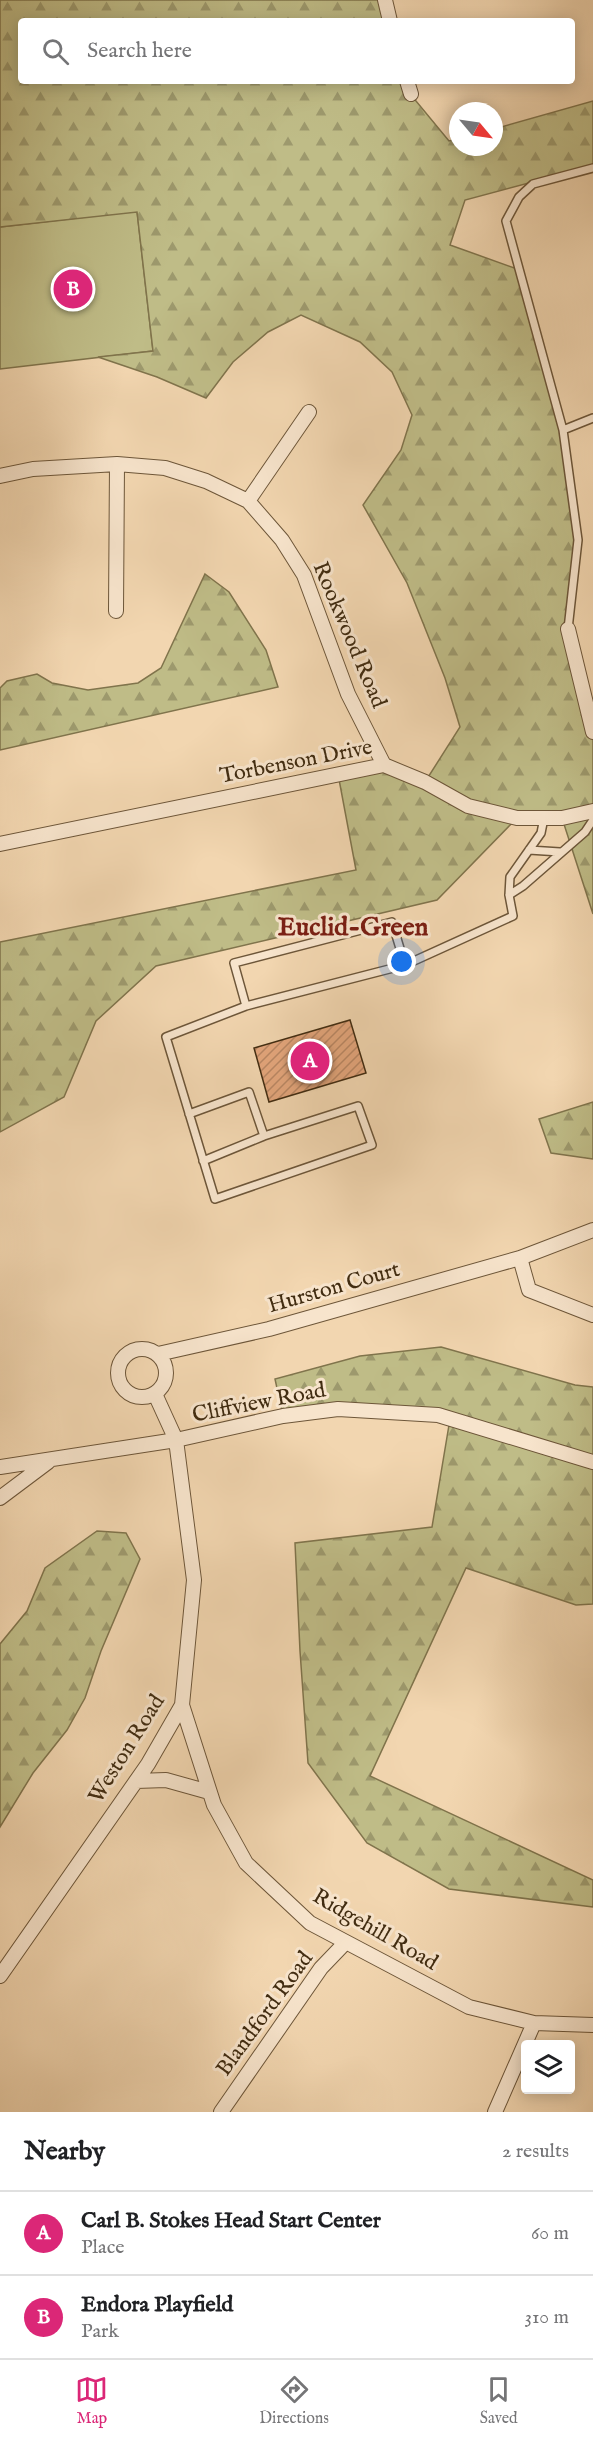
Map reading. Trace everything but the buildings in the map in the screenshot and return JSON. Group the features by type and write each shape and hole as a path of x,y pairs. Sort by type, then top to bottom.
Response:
{"street":[{"path":"385,0 389,18"},
{"path":"248,501 309,412"},
{"path":"116,611 117,464"},
{"name":"Rookwood Road","path":"0,476 33,469 117,464 165,468 206,481 248,501 282,540 304,575 348,694 384,765"},
{"path":"568,629 593,732"},
{"name":"Torbenson Drive","path":"0,844 384,765 425,782 468,806 517,818 562,818 593,811"},
{"name":"Hurston Court","path":"155,1394 139,1397 132,1395 120,1383 118,1375 122,1360 135,1350 151,1350 158,1354 269,1329 520,1258 593,1230"},
{"path":"520,1258 529,1290 593,1315"},
{"path":"158,1354 166,1367 167,1374 161,1389 155,1394 177,1440"},
{"name":"Cliffview Road","path":"0,1467 177,1440 283,1416 338,1409 438,1415 593,1462"},
{"name":"Weston Road","path":"0,1976 135,1780 182,1706 194,1580 177,1440"},
{"path":"0,1498 49,1460"},
{"name":"Ridgehill Road","path":"182,1706 214,1805 246,1863 310,1923 469,2007 534,2023 593,2025"},
{"path":"135,1780 166,1780 209,1792"},
{"name":"Blandford Road","path":"221,2112 321,1968 345,1943"},
{"path":"495,2112 534,2023"}],"lane":[{"path":"568,629 578,540 563,430 506,221 519,196 533,184 593,168"},
{"path":"563,430 593,418"},
{"path":"203,1161 264,1136 357,1106 372,1145 215,1199 203,1161 166,1038 246,1006 405,965 513,916 509,895 510,877 541,833 544,818"},
{"path":"509,895 523,886 585,832 593,820"},
{"path":"529,850 560,852"},
{"path":"246,1006 234,963 392,922 405,965"},
{"path":"189,1114 249,1092 264,1136"}],"green space":[{"path":"0,0 385,0 389,18 18,18 18,84 408,84 411,95 449,141 449,156 503,156 503,126 593,101 593,166 465,200 450,245 520,270 563,430 578,540 568,629 593,732 593,914 562,818 517,818 437,900 156,966 96,1021 64,1097 0,1132 0,942 356,870 338,774 384,765 425,782 460,727 445,678 407,583 363,505 401,450 412,415 392,372 360,342 301,315 268,332 233,362 206,398 157,377 98,357 153,351 137,212 0,227"},
{"path":"137,211 153,351 0,369 0,227"},
{"path":"205,574 229,592 266,650 278,687 0,750 0,688 7,681 37,674 52,683 88,690 138,683 161,668"},
{"path":"593,1102 593,1159 551,1153 539,1119"},
{"path":"441,1347 575,1385 593,1387 593,1604 576,1605 466,1568 370,1776 593,1880 593,1907 449,1889 367,1843 308,1763 295,1543 432,1527 450,1419 338,1409 283,1416 275,1379 360,1356"},
{"path":"97,1531 126,1533 140,1559 101,1651 85,1698 67,1730 33,1773 0,1827 0,1644 27,1611 45,1568"}],"place":[{"name":"Endora Playfield","path":"73,289"},
{"name":"Carl B. Stokes Head Start Center","path":"310,1061"}],"district":[{"name":"Euclid-Green","path":"353,927"}]}
